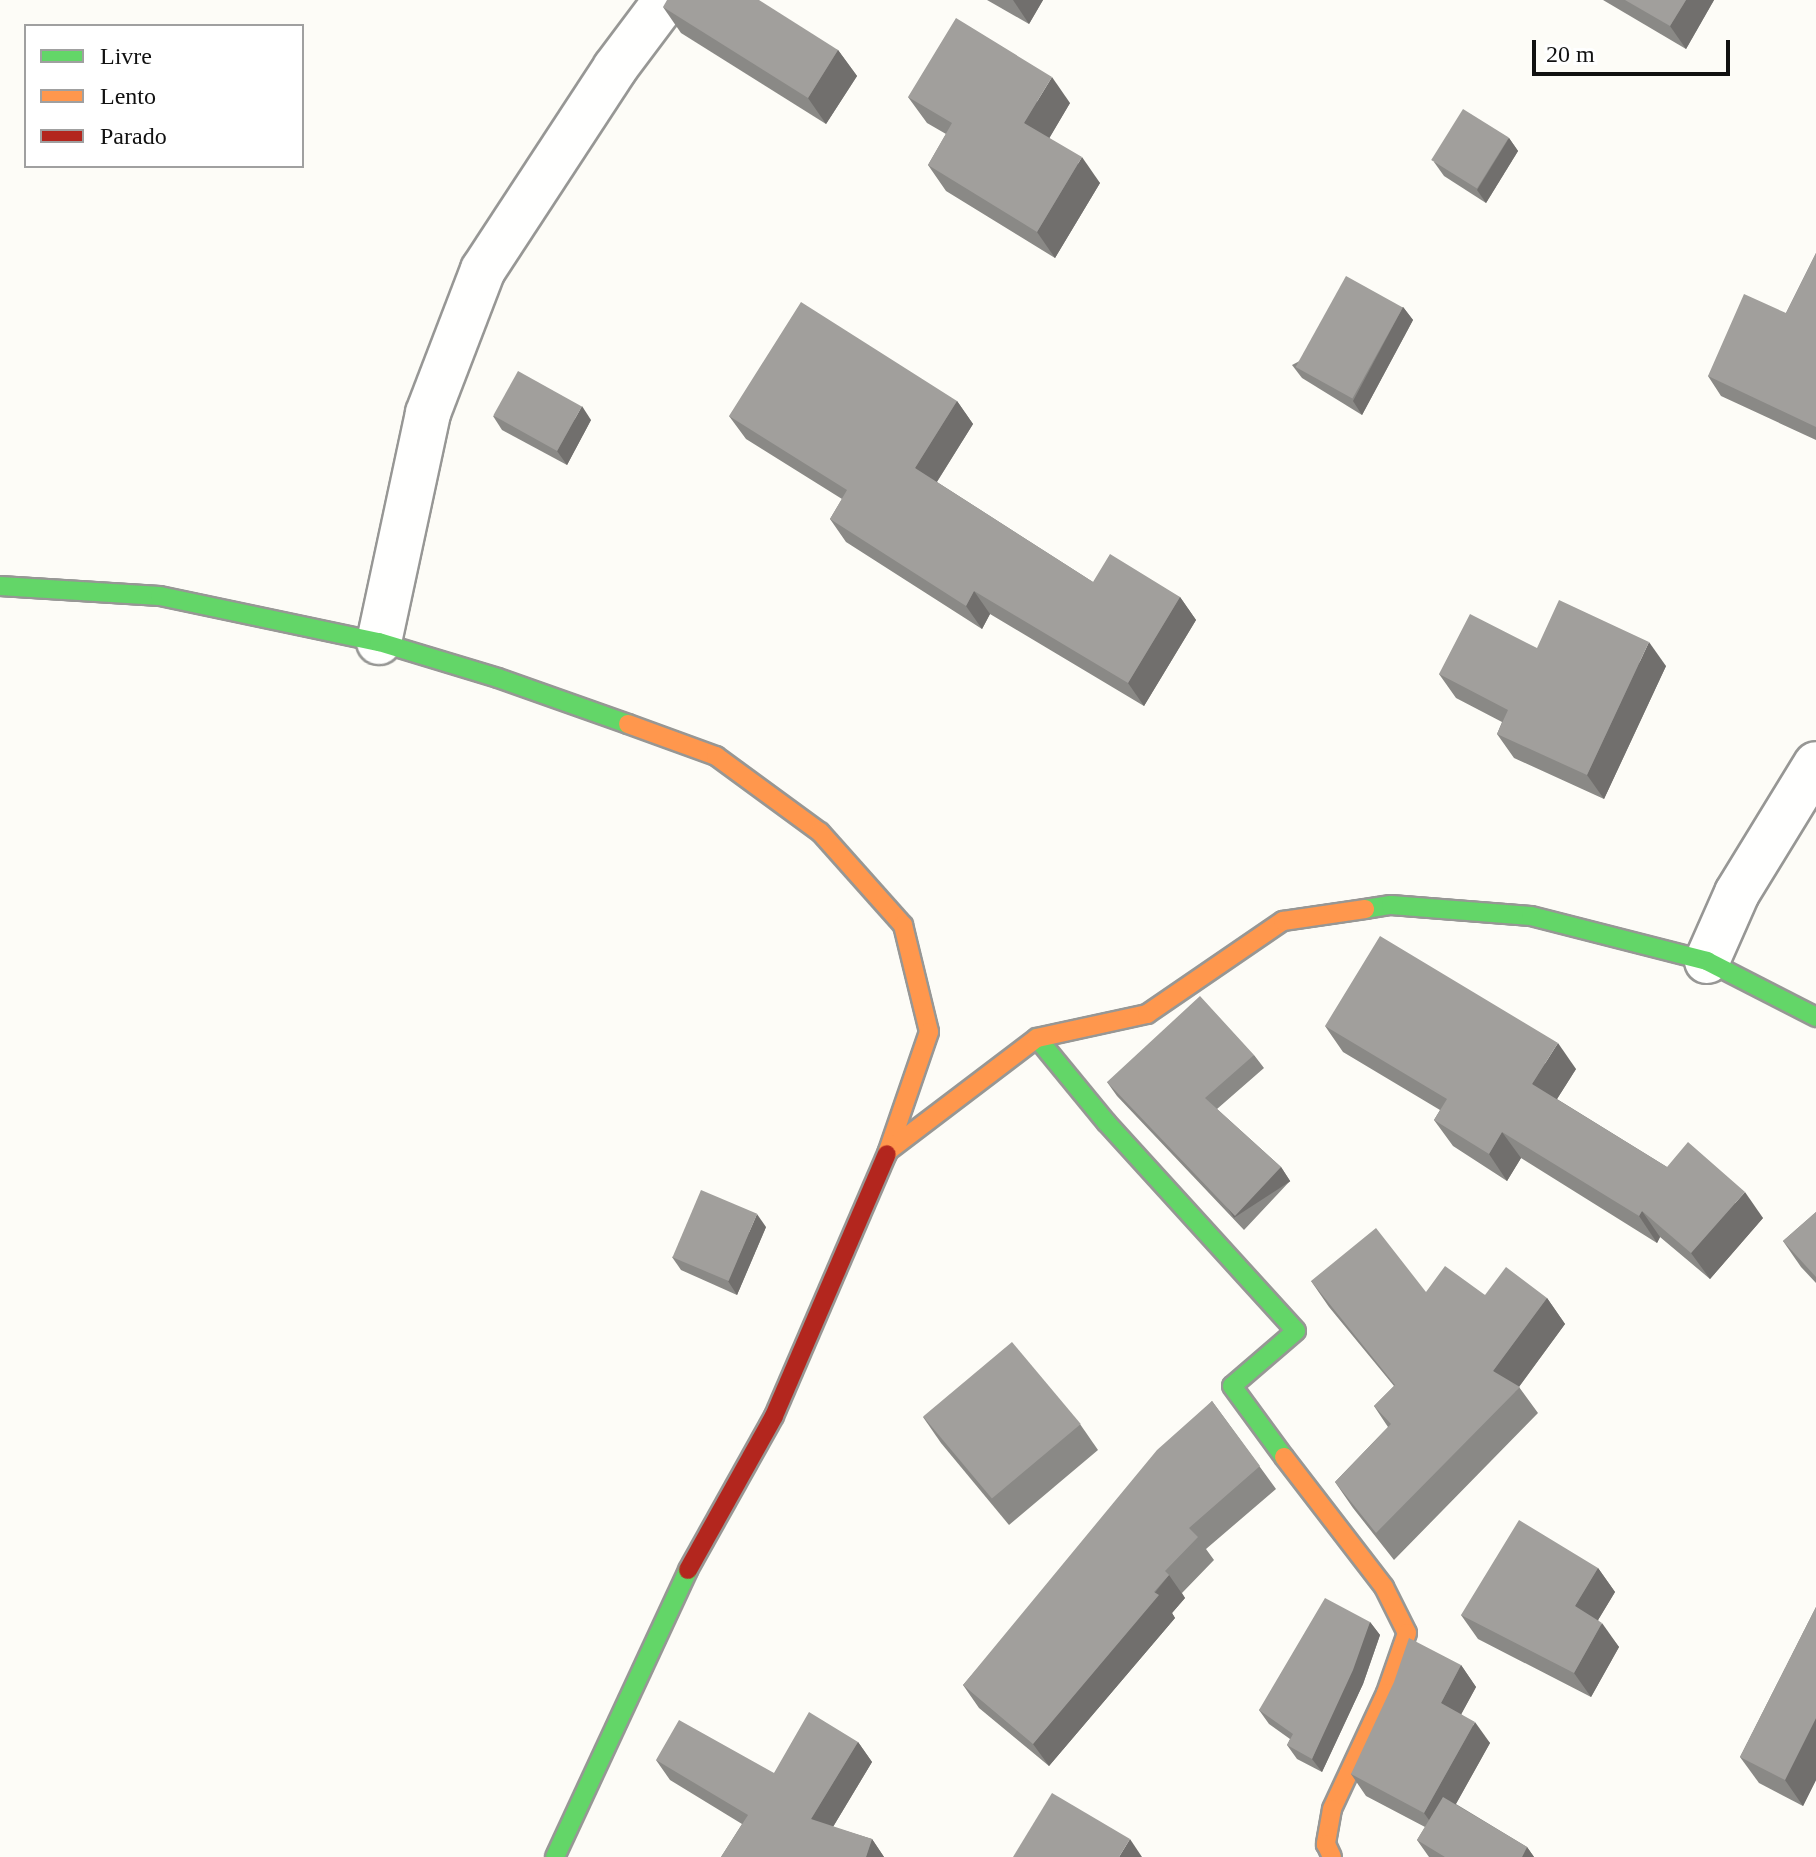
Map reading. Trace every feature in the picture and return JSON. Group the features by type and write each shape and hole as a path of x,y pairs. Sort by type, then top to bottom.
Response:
{"street":[{"path":"379,642 428,413 483,270 615,68 666,0"},
{"path":"0,586 160,596 379,642 498,678 716,756 820,832 903,925 929,1032 888,1151 774,1416 673,1597 555,1857"},
{"path":"1707,961 1737,893 1816,764"},
{"path":"888,1151 1037,1038 1147,1014 1283,921 1391,905 1531,916 1707,961 1816,1017"},
{"path":"1037,1038 1106,1122 1296,1331 1232,1386 1323,1511 1384,1587 1407,1633 1386,1693 1332,1809 1326,1844 1332,1857"}],"building":[{"path":"667,0 759,0 838,50 808,98 663,7"},
{"path":"1625,0 1686,0 1670,26"},
{"path":"956,18 1052,77 1024,123 1082,157 1037,232 928,165 952,123 908,97"},
{"path":"1463,109 1509,138 1477,188 1431,160"},
{"path":"1816,253 1816,427 1708,376 1744,294 1786,313"},
{"path":"1346,276 1403,308 1352,398 1296,367"},
{"path":"801,302 957,401 915,468 1093,582 1110,554 1180,597 1128,683 974,591 966,606 830,519 847,490 729,416"},
{"path":"518,371 582,406 557,451 493,416"},
{"path":"1559,600 1649,642 1587,775 1497,734 1508,710 1439,674 1470,614 1537,648"},
{"path":"1380,936 1558,1043 1532,1084 1667,1167 1688,1142 1745,1192 1691,1253 1642,1211 1639,1216 1502,1132 1489,1154 1434,1120 1447,1099 1325,1026"},
{"path":"1200,996 1254,1055 1205,1098 1281,1167 1235,1216 1107,1082"},
{"path":"701,1190 757,1214 729,1281 672,1257"},
{"path":"1816,1212 1816,1277 1783,1241"},
{"path":"1376,1228 1426,1292 1445,1266 1485,1295 1506,1267 1547,1298 1493,1371 1520,1387 1376,1533 1335,1482 1391,1424 1374,1406 1395,1385 1311,1281"},
{"path":"1012,1342 1081,1424 992,1499 923,1417"},
{"path":"1212,1401 1260,1466 1189,1528 1198,1537 1165,1571 1169,1575 1154,1592 1159,1595 1033,1744 963,1685 1157,1450"},
{"path":"1519,1520 1598,1568 1575,1606 1602,1623 1574,1673 1461,1615"},
{"path":"1325,1598 1370,1622 1353,1670 1312,1759 1287,1745 1293,1734 1259,1710"},
{"path":"1816,1607 1816,1718 1785,1780 1740,1757"},
{"path":"1409,1638 1461,1665 1441,1703 1475,1722 1424,1813 1351,1774 1394,1682"},
{"path":"809,1712 858,1742 811,1819 872,1839 866,1857 721,1857 748,1815 656,1760 679,1720 774,1773"},
{"path":"1052,1793 1130,1839 1119,1857 1013,1857"},
{"path":"1443,1797 1527,1847 1522,1857 1445,1857 1417,1840"}],"traffic: fast":[{"path":"0,586 160,596 379,642 498,678 628,724"},
{"path":"1365,909 1391,905 1531,916 1707,961 1816,1017"},
{"path":"1037,1038 1106,1122 1296,1331 1232,1386 1284,1457"},
{"path":"555,1857 688,1570"}],"traffic: slow":[{"path":"628,724 716,756 820,832 903,925 929,1032 887,1154"},
{"path":"888,1151 1037,1038 1147,1014 1283,921 1365,909"},
{"path":"1284,1457 1384,1587 1407,1633 1386,1693 1332,1809 1326,1844 1332,1857"}],"traffic: jam":[{"path":"688,1570 774,1416 887,1154"}]}
